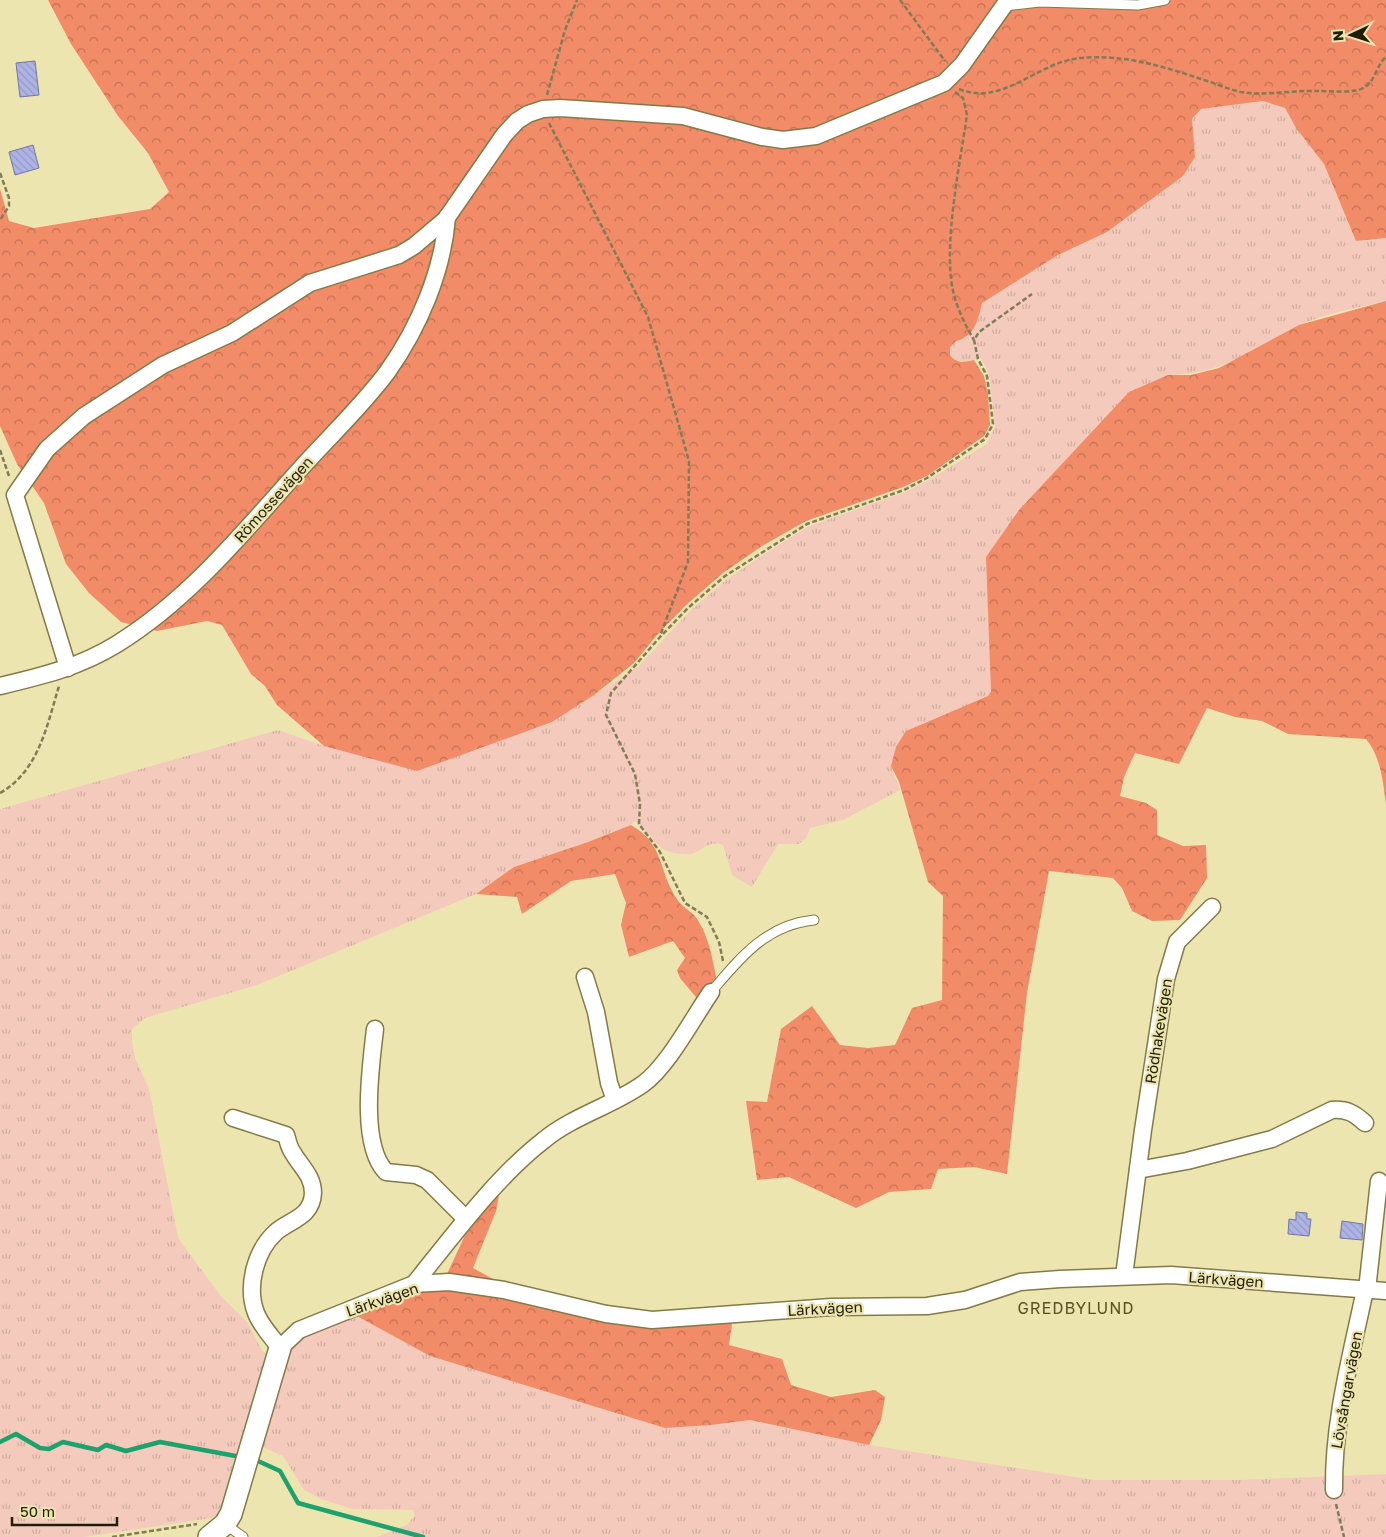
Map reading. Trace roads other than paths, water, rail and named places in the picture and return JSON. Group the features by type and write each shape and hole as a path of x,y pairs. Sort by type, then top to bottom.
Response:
{"street":[{"path":"64,670 15,494 47,449 84,416 163,365 232,333 310,283 399,255 414,246 447,218 504,135 517,121 528,114 543,109 682,116 762,137 784,140 825,133 949,79 1007,3"},
{"name":"Römossevägen","path":"0,686 64,670 89,660 117,644 155,618 191,587 360,404 388,371 428,298 445,243 447,218"},
{"name":"Rödhakevägen","path":"1124,1276 1158,1028 1172,955 1177,942 1212,907"},
{"path":"585,978 596,1012 609,1083 615,1100"},
{"path":"414,1284 466,1219 544,1140 567,1124 645,1083 660,1067 711,992"},
{"path":"375,1029 370,1107 371,1141 374,1154 386,1172 416,1175 427,1180 466,1219"},
{"path":"1138,1170 1187,1161 1272,1139 1332,1110 1352,1112 1365,1123"},
{"path":"234,1118 286,1136 292,1153 310,1177 313,1194 305,1215 277,1231 267,1242 253,1274 252,1301 256,1315 280,1348"},
{"name":"Lövsångarvägen","path":"1334,1490 1338,1418 1366,1290 1379,1181"},
{"name":"Lärkvägen","path":"217,1531 232,1514 240,1491 252,1440 280,1348 299,1330 414,1284 470,1284 606,1314 652,1320 823,1307 927,1306 965,1300 1020,1282 1124,1276 1171,1275 1231,1278 1386,1291"}],"lane":[{"path":"1007,3 1040,2 1138,5 1165,0"},
{"path":"711,992 762,939 778,928 794,922 814,920"},
{"path":"217,1531 243,1537"}],"waterway":[{"path":"0,1442 16,1434 40,1448 49,1449 63,1442 98,1450 106,1445 126,1451 160,1442 241,1457"},
{"path":"258,1461 280,1471 298,1503 423,1537"}],"district":[{"name":"GREDBYLUND","path":"1076,1308"}]}
